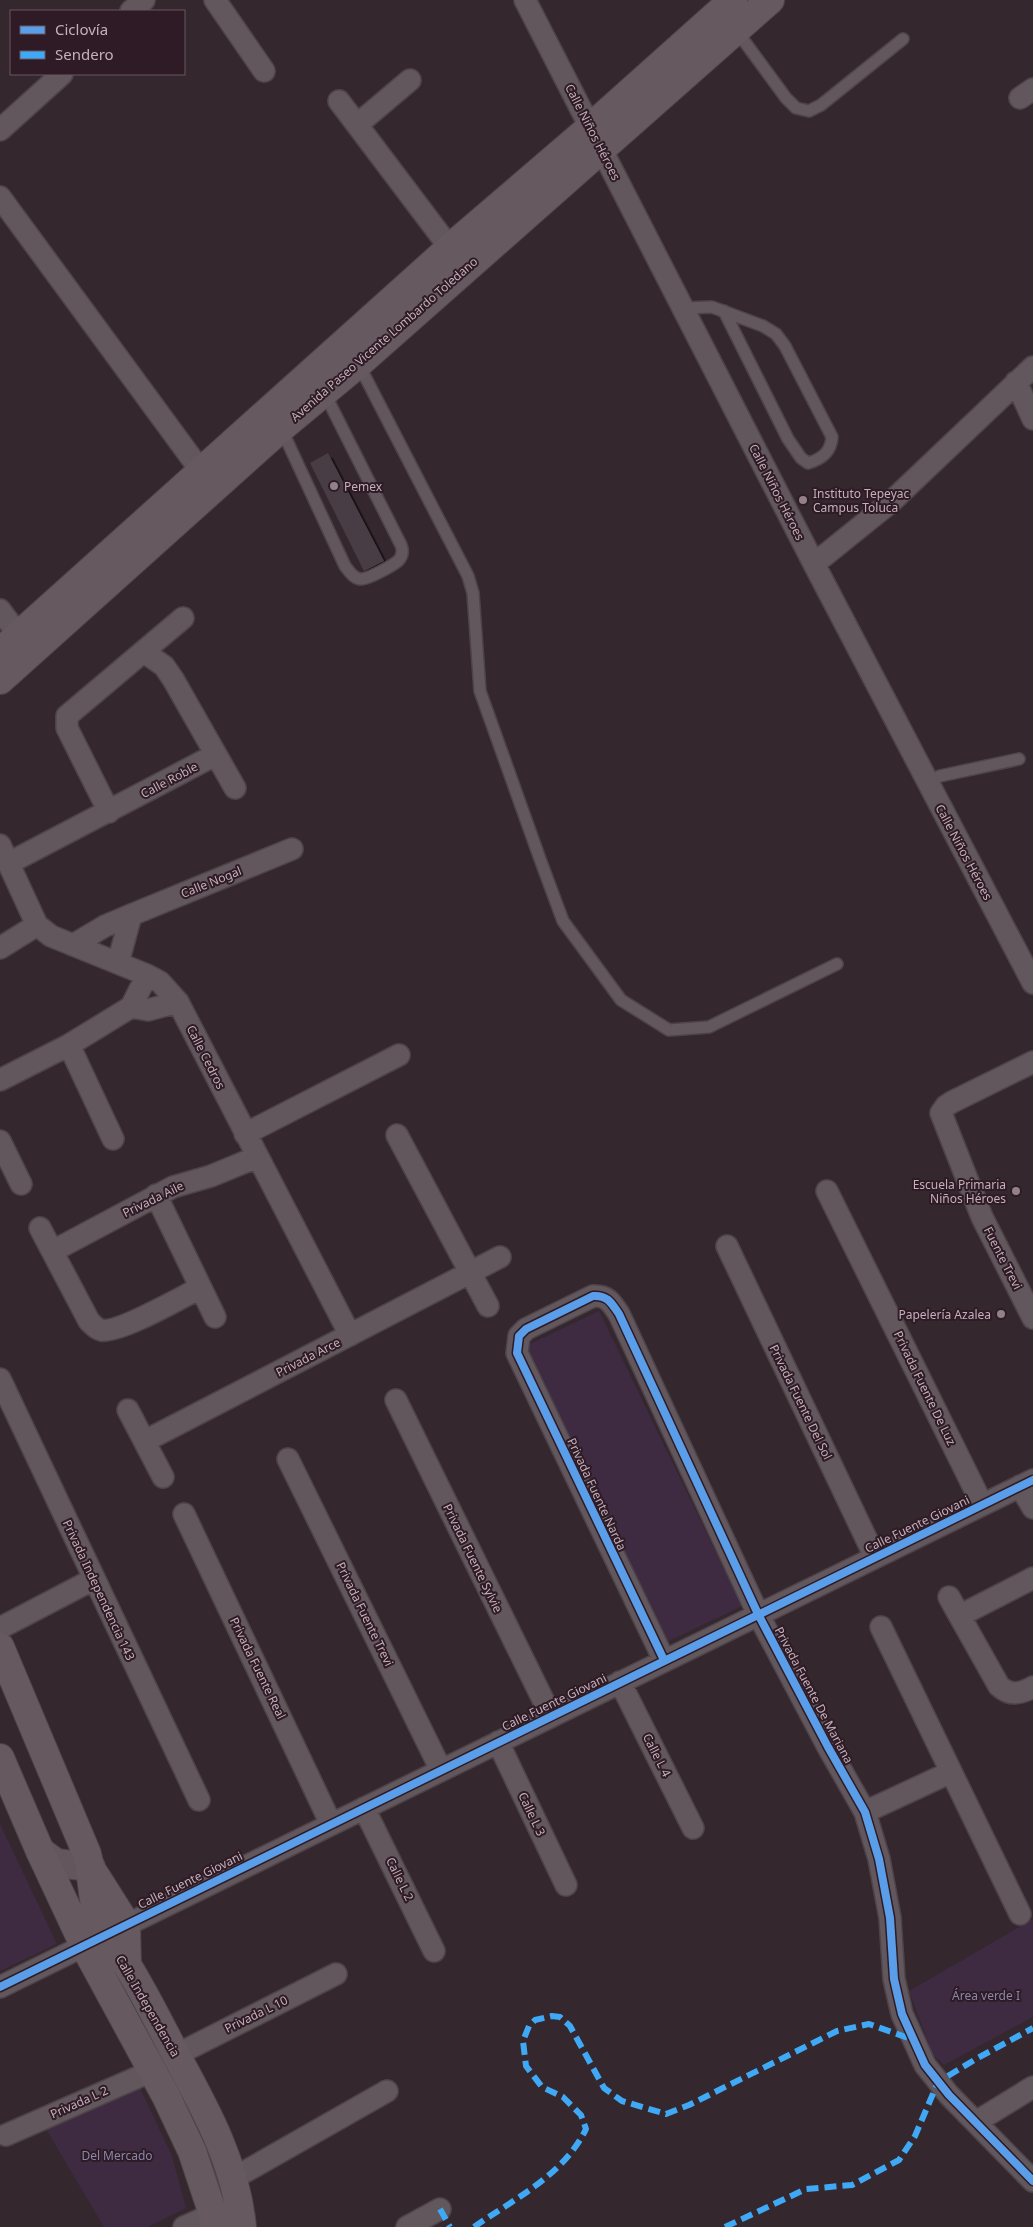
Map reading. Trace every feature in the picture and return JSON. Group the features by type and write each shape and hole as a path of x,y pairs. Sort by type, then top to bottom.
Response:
{"main road":[{"name":"Avenida Paseo Vicente Lombardo Toledano","path":"17,647 596,139 729,16 770,0"},
{"name":"Avenida Paseo Vicente Lombardo Toledano","path":"352,353 450,248 596,139"},
{"name":"Avenida Paseo Vicente Lombardo Toledano","path":"0,680 17,647 201,471 276,418"},
{"name":"Calle Independencia","path":"0,1647 87,1854 91,1867 93,1900 152,2071 192,2151 214,2220"},
{"name":"Calle Independencia","path":"0,1758 40,1851 127,1965 214,2128 234,2178 242,2227"}],"street":[{"path":"133,10 144,0"},
{"path":"215,0 264,71"},
{"name":"Calle Niños Héroes","path":"525,0 814,564 1033,983"},
{"path":"0,130 61,75"},
{"path":"358,124 410,80"},
{"path":"339,101 450,248"},
{"path":"0,197 201,471"},
{"path":"814,564 891,502 1033,367"},
{"path":"1016,382 1033,419"},
{"path":"0,610 17,647"},
{"path":"110,812 68,728 67,716 183,618"},
{"path":"144,652 164,666 173,679 235,788"},
{"name":"Calle Roble","path":"5,854 110,812 215,755"},
{"name":"Calle Nogal","path":"73,945 105,926 292,849"},
{"path":"0,948 37,925 5,854"},
{"path":"118,963 131,915"},
{"name":"Calle Cedros","path":"37,925 51,936 160,982 178,1002 350,1335"},
{"path":"0,1080 69,1045 131,1008 147,975"},
{"path":"131,1008 148,1010 178,1002"},
{"path":"69,1045 113,1139"},
{"path":"245,1134 400,1055"},
{"name":"Fuente Trevi","path":"1033,1062 952,1102 946,1106 941,1114 982,1217 1033,1318"},
{"path":"397,1135 488,1306"},
{"path":"0,1141 21,1184"},
{"name":"Privada Aile","path":"53,1251 173,1187 211,1176 257,1157"},
{"name":"Privada Fuente De Luz","path":"827,1191 982,1504"},
{"path":"156,1195 214,1316"},
{"path":"40,1228 89,1321 102,1330 117,1329 200,1288"},
{"name":"Privada Fuente Del Sol","path":"727,1246 875,1557"},
{"name":"Privada Arce","path":"145,1441 500,1257"},
{"name":"Privada Fuente De Mariana","path":"519,1336 526,1329 592,1296 603,1295 619,1314 758,1614 828,1747 865,1812 879,1859 890,1918 894,1979 902,2014 925,2065 948,2095 1033,2181"},
{"name":"Privada Fuente Narda","path":"519,1336 518,1353 664,1660"},
{"name":"Privada Independencia 143","path":"0,1378 199,1800"},
{"name":"Privada Fuente Sylvie","path":"396,1400 551,1716"},
{"path":"128,1410 163,1477"},
{"name":"Privada Fuente Trevi","path":"288,1459 441,1770"},
{"path":"1027,1483 1033,1508"},
{"name":"Calle Fuente Giovani","path":"0,1987 1027,1483"},
{"name":"Privada Fuente Real","path":"184,1514 331,1824"},
{"path":"961,1615 1033,1578"},
{"path":"0,1628 94,1579"},
{"path":"949,1597 961,1615 999,1686 1006,1692 1015,1694 1033,1688"},
{"path":"881,1628 1020,1914"},
{"name":"Calle L 4","path":"620,1682 693,1828"},
{"name":"Calle L 3","path":"498,1742 566,1886"},
{"path":"865,1812 951,1772"},
{"name":"Calle L 2","path":"364,1808 434,1951"},
{"path":"40,1851 56,1863 91,1867"},
{"name":"Privada L 10","path":"176,2055 336,1974"},
{"name":"Privada L 2","path":"6,2135 152,2071"},
{"path":"976,2122 1033,2087"},
{"path":"234,2178 387,2091"},
{"path":"407,2227 440,2209"},
{"path":"184,2227 214,2220"}],"lane":[{"path":"729,16 786,98 796,108 809,111 821,105 903,39"},
{"path":"683,308 712,307 763,326 776,334 785,346 832,437 831,446 826,454 817,461 808,463 801,458 788,439 724,312"},
{"path":"352,353 468,576 474,593 480,691 563,922 622,1000 669,1030 709,1027 837,964"},
{"path":"276,418 345,566 352,575 359,579 366,578 398,562 403,550 401,545 319,382"},
{"path":"928,782 940,776 1019,759"}],"green space":[{"path":"599,1311 742,1606 667,1642 524,1347"},
{"path":"0,1824 57,1944 0,1971"},
{"name":"Área verde I","path":"1033,1919 1033,2017 944,2065 933,2055 909,1991"},
{"name":"Del Mercado","path":"140,2088 172,2156 186,2208 148,2227 104,2227 46,2129"}],"building":[{"path":"328,453 384,561 364,571 310,463"}],"marked path":[{"path":"474,2227 537,2185 551,2173 577,2145 586,2129 581,2115 563,2097 542,2087 526,2066 523,2041 529,2026 535,2020 552,2016 560,2017 570,2026 604,2088 622,2101 666,2114 689,2105 837,2031 869,2024 914,2040"},
{"path":"725,2227 806,2189 852,2185 899,2160 915,2136 938,2082 1033,2028"},
{"path":"440,2209 450,2227"}],"cycle path":[{"path":"664,1660 517,1353 519,1336 526,1329 593,1296 608,1300 619,1314 758,1614 828,1747 865,1812 879,1859 890,1918 894,1979 902,2014 925,2065 949,2095 1033,2181"},
{"path":"0,1987 1033,1480"}],"place":[{"name":"Pemex","path":"334,486"},
{"name":"Instituto Tepeyac Campus Toluca","path":"803,500"},
{"name":"Escuela Primaria Niños Héroes","path":"1016,1191"},
{"name":"Papelería Azalea","path":"1001,1314"}]}
